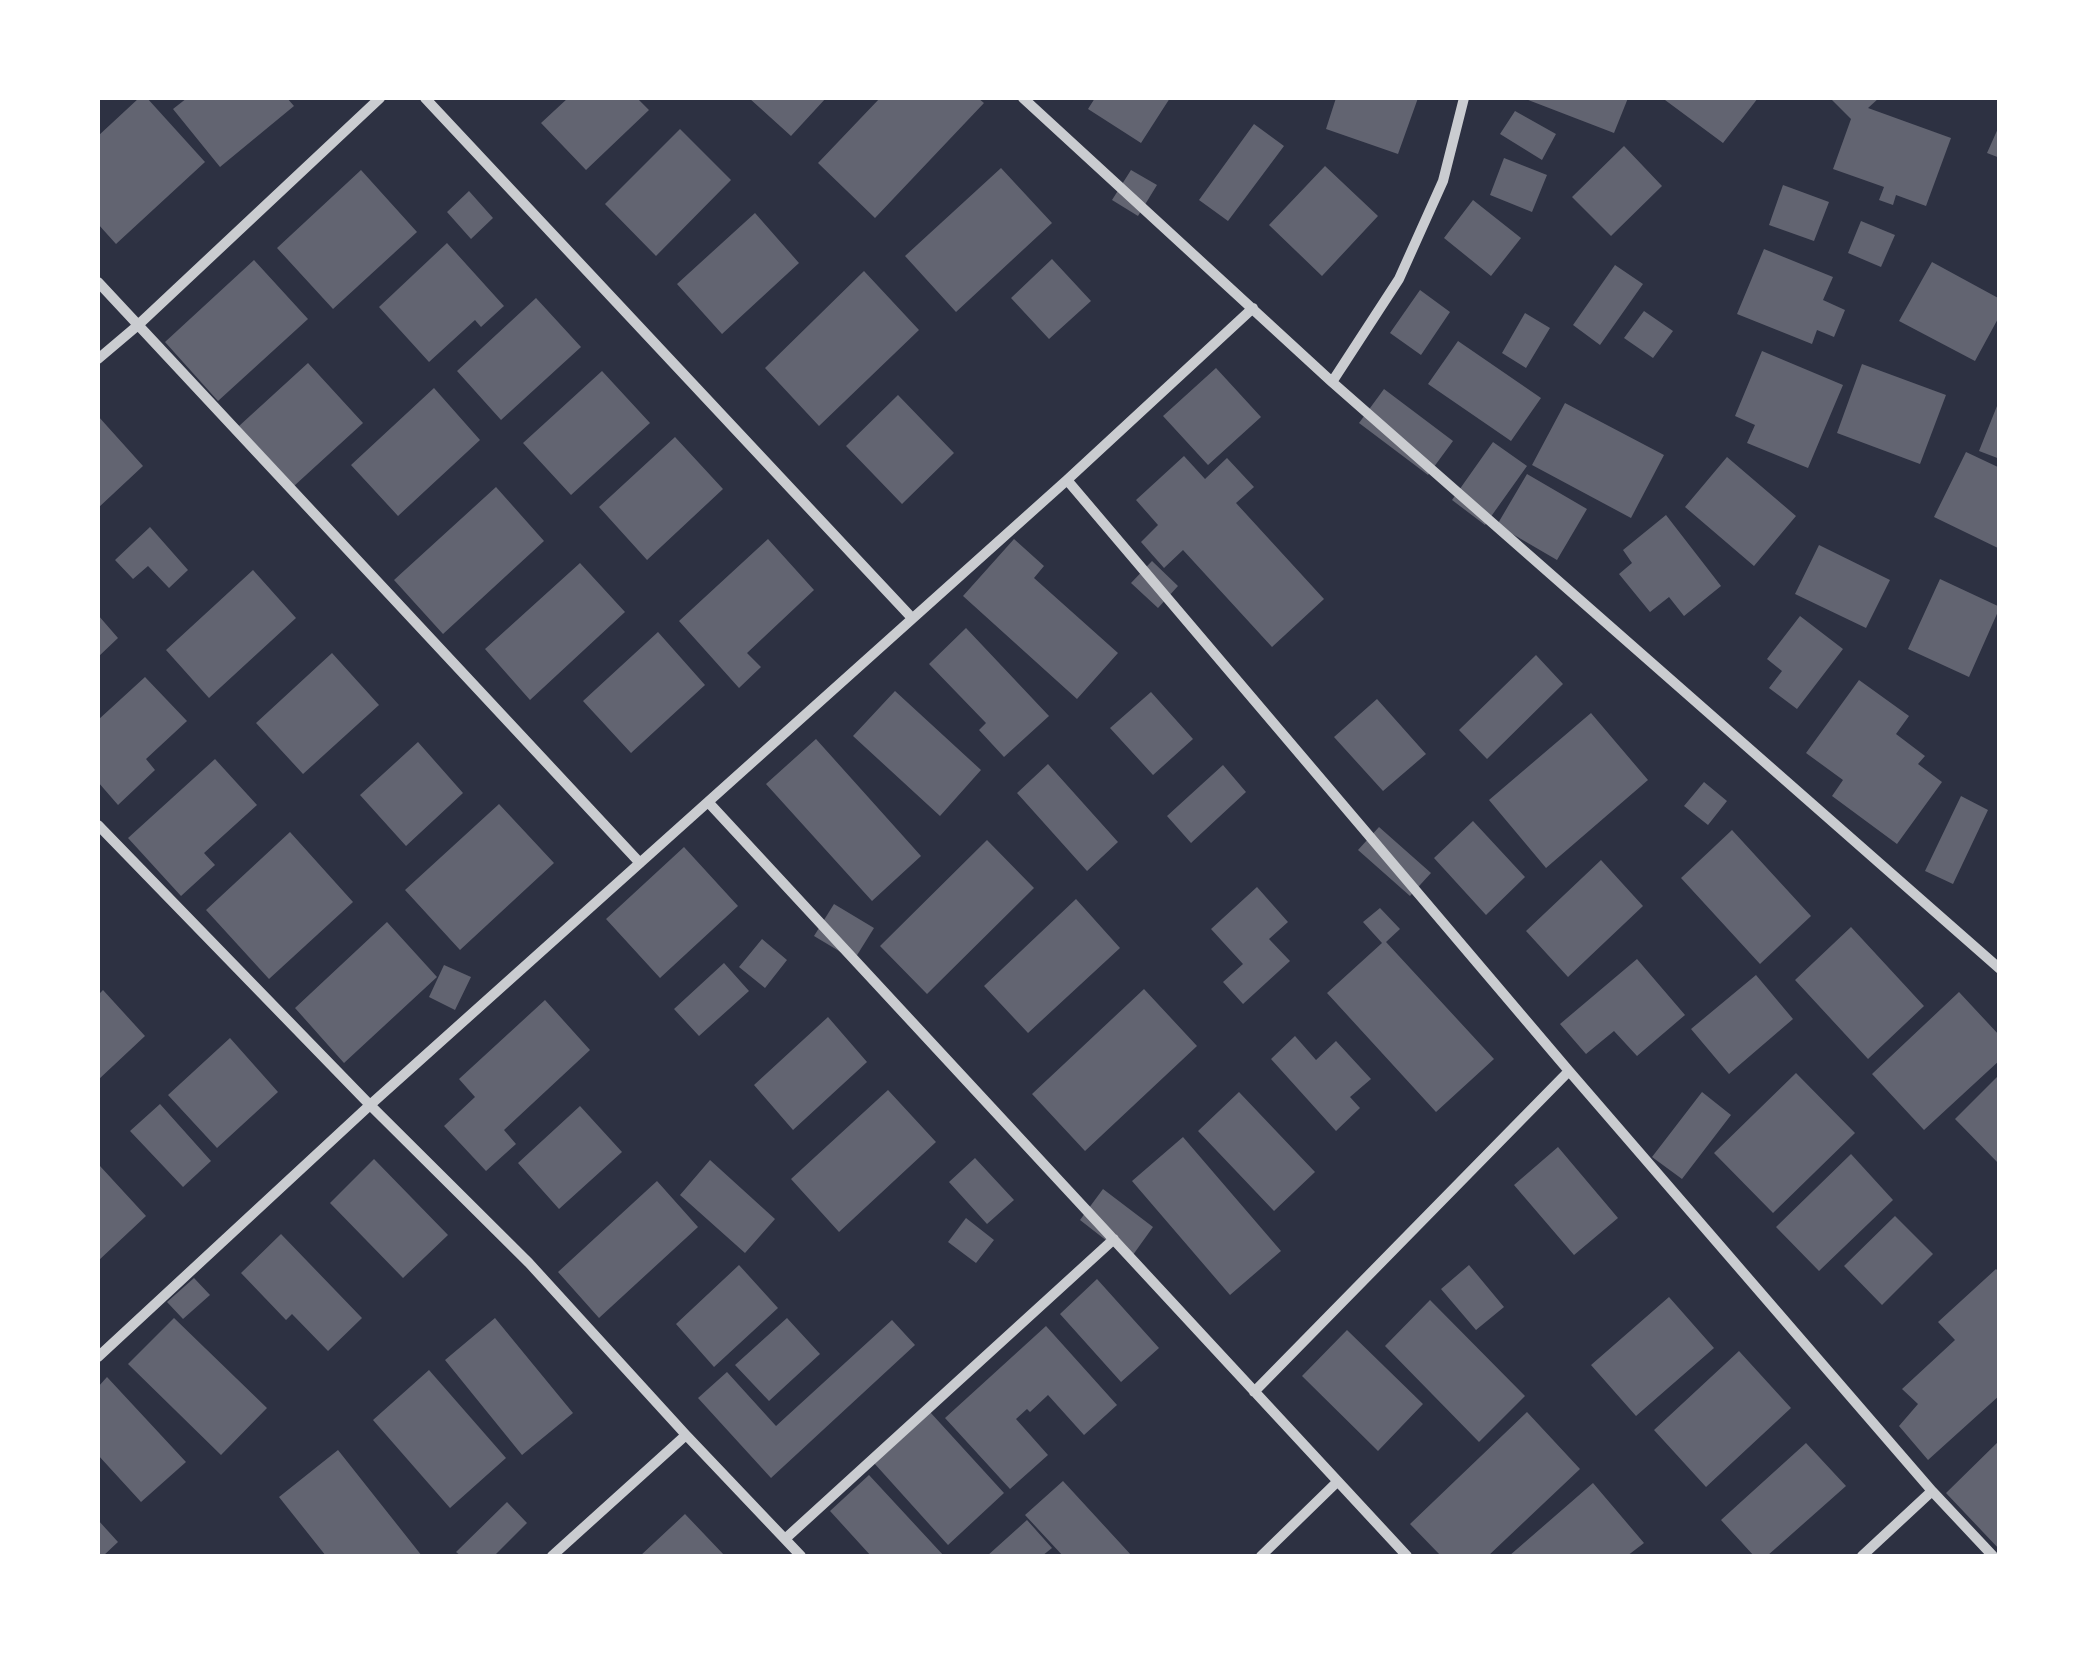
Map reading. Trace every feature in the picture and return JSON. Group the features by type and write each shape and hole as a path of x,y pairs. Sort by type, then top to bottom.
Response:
{"street":[{"path":"98,359 380,98"},
{"path":"424,98 912,618"},
{"path":"1022,98 1332,382 2000,969"},
{"path":"1332,382 1398,279 1443,181 1464,98"},
{"path":"98,282 640,862"},
{"path":"98,1357 370,1105 1254,308"},
{"path":"1067,480 1570,1071 1932,1491 1993,1556"},
{"path":"708,803 1407,1556"},
{"path":"98,825 529,1263 801,1556"},
{"path":"1254,1392 1570,1071"},
{"path":"785,1539 1114,1240"},
{"path":"552,1556 686,1435"},
{"path":"1262,1556 1336,1482"},
{"path":"1862,1556 1932,1491"}],"building":[{"path":"139,98 147,98 205,162 116,244 98,224 98,136"},
{"path":"187,98 287,98 294,106 220,167 173,109"},
{"path":"568,98 637,98 649,110 586,170 541,123"},
{"path":"749,98 826,98 791,136"},
{"path":"880,98 978,98 984,103 875,218 818,163"},
{"path":"1095,98 1170,98 1141,143 1088,109"},
{"path":"1336,98 1418,98 1398,154 1326,129"},
{"path":"1523,98 1628,98 1614,133"},
{"path":"1758,98 1723,143 1665,100"},
{"path":"1830,98 1879,98 1868,108 1951,138 1926,206 1896,195 1893,205 1879,200 1884,187 1833,169 1851,119"},
{"path":"1515,111 1556,134 1542,160 1500,134"},
{"path":"1254,124 1284,146 1228,221 1199,200"},
{"path":"2000,124 2000,158 1987,153"},
{"path":"680,129 731,180 656,256 605,204"},
{"path":"1624,146 1662,186 1611,236 1572,197"},
{"path":"1504,158 1547,175 1532,212 1490,195"},
{"path":"1325,166 1378,216 1322,276 1269,225"},
{"path":"1001,168 1052,223 956,312 905,256"},
{"path":"361,170 417,232 333,309 277,248"},
{"path":"1131,170 1157,185 1138,216 1112,200"},
{"path":"1783,185 1829,202 1814,241 1769,225"},
{"path":"469,191 493,218 471,239 447,212"},
{"path":"1473,200 1521,238 1491,276 1444,238"},
{"path":"755,213 799,263 722,334 677,284"},
{"path":"1861,221 1895,235 1881,267 1848,253"},
{"path":"447,243 504,306 481,327 475,320 429,362 379,307"},
{"path":"1764,249 1833,277 1823,300 1845,310 1834,337 1817,330 1812,344 1737,314"},
{"path":"1052,259 1091,301 1049,339 1011,298"},
{"path":"254,260 308,319 218,401 165,342"},
{"path":"1932,262 2000,299 2000,315 1975,361 1899,321"},
{"path":"1615,265 1643,284 1600,345 1573,325"},
{"path":"864,271 919,330 819,426 765,368"},
{"path":"1420,290 1450,312 1421,355 1390,333"},
{"path":"536,298 581,347 501,420 457,371"},
{"path":"1644,311 1673,331 1653,358 1624,338"},
{"path":"1525,313 1550,328 1526,368 1502,353"},
{"path":"1458,341 1541,398 1511,441 1428,384"},
{"path":"1762,351 1843,385 1808,468 1747,443 1755,425 1735,416"},
{"path":"308,363 363,423 294,486 239,426"},
{"path":"1862,364 1946,395 1920,464 1837,433"},
{"path":"1216,368 1261,417 1208,465 1163,416"},
{"path":"602,371 650,423 571,495 523,443"},
{"path":"434,388 480,440 398,516 351,465"},
{"path":"1384,389 1453,441 1428,475 1359,423"},
{"path":"898,395 954,453 902,504 846,446"},
{"path":"2000,401 2000,459 1979,451"},
{"path":"1565,403 1664,455 1631,518 1532,465"},
{"path":"98,416 143,466 98,508"},
{"path":"675,437 723,489 647,560 599,507"},
{"path":"1493,442 1527,466 1485,525 1452,500"},
{"path":"1966,452 2000,468 2000,549 1934,517"},
{"path":"1184,456 1205,479 1227,458 1254,487 1236,503 1324,599 1272,647 1183,550 1164,568 1141,542 1158,525 1136,500"},
{"path":"1727,457 1796,516 1754,566 1685,507"},
{"path":"1527,474 1587,509 1557,560 1497,525"},
{"path":"496,487 544,541 443,634 394,580"},
{"path":"1666,515 1721,586 1684,616 1669,597 1650,612 1619,574 1632,563 1623,550"},
{"path":"150,527 188,570 169,588 148,566 133,579 115,560"},
{"path":"768,539 814,590 747,653 761,667 739,688 679,621"},
{"path":"1014,539 1044,566 1034,578 1118,653 1077,699 963,596"},
{"path":"1819,545 1890,580 1866,628 1795,594"},
{"path":"1152,561 1178,586 1158,608 1131,583"},
{"path":"580,563 625,612 530,700 485,649"},
{"path":"253,570 296,618 209,698 166,650"},
{"path":"1940,579 2000,607 1969,677 1908,649"},
{"path":"98,615 118,638 98,657"},
{"path":"1800,616 1843,649 1797,709 1769,688 1782,671 1767,659"},
{"path":"966,628 1049,716 1004,757 979,730 986,723 929,664"},
{"path":"658,632 705,685 631,753 583,701"},
{"path":"332,653 379,705 303,774 256,723"},
{"path":"1536,655 1563,684 1487,759 1459,730"},
{"path":"145,677 187,721 146,759 155,770 118,805 98,782 98,720"},
{"path":"1859,680 1909,716 1896,734 1925,756 1918,764 1942,782 1897,844 1832,796 1843,780 1806,753"},
{"path":"895,691 981,770 940,816 853,736"},
{"path":"1151,692 1193,739 1153,775 1110,728"},
{"path":"1377,699 1426,754 1383,791 1334,737"},
{"path":"1591,713 1648,780 1546,868 1489,800"},
{"path":"816,739 921,856 872,901 766,784"},
{"path":"418,742 463,793 406,846 360,795"},
{"path":"215,759 257,805 204,853 215,865 181,896 128,838"},
{"path":"1048,764 1118,842 1087,871 1017,793"},
{"path":"1223,765 1246,792 1191,843 1167,816"},
{"path":"1704,782 1727,801 1708,825 1684,806"},
{"path":"1961,796 1988,810 1953,884 1925,871"},
{"path":"499,804 554,863 460,950 405,890"},
{"path":"1473,821 1525,877 1486,915 1434,858"},
{"path":"1379,827 1431,873 1410,896 1358,850"},
{"path":"1732,830 1811,916 1760,964 1681,878"},
{"path":"290,832 353,902 269,979 206,910"},
{"path":"987,840 1034,888 927,994 880,946"},
{"path":"684,847 738,906 660,978 606,919"},
{"path":"1601,860 1643,906 1568,977 1526,931"},
{"path":"1257,887 1288,922 1269,939 1290,961 1243,1004 1223,982 1243,964 1211,929"},
{"path":"1076,899 1120,948 1028,1033 984,986"},
{"path":"834,904 874,928 854,960 814,936"},
{"path":"1380,908 1400,929 1386,942 1494,1059 1436,1112 1327,993 1382,943 1363,922"},
{"path":"387,922 437,977 344,1063 295,1008"},
{"path":"1851,927 1924,1006 1868,1059 1795,980"},
{"path":"762,939 787,960 765,988 739,967"},
{"path":"1637,959 1685,1015 1637,1056 1614,1031 1586,1054 1560,1024"},
{"path":"724,963 749,991 699,1036 674,1009"},
{"path":"444,965 471,977 455,1010 429,997"},
{"path":"1756,975 1793,1019 1729,1074 1691,1029"},
{"path":"1144,989 1197,1046 1085,1151 1032,1094"},
{"path":"103,990 145,1036 98,1080 98,995"},
{"path":"1959,992 2000,1036 2000,1060 1924,1130 1872,1074"},
{"path":"545,1000 590,1050 504,1130 516,1144 486,1171 444,1126 475,1097 459,1079"},
{"path":"828,1017 867,1062 793,1130 754,1085"},
{"path":"1295,1036 1316,1060 1336,1041 1371,1079 1350,1097 1360,1108 1336,1131 1271,1059"},
{"path":"230,1038 278,1092 217,1148 168,1095"},
{"path":"1796,1073 1855,1133 1773,1213 1714,1153"},
{"path":"2000,1074 2000,1165 1955,1119"},
{"path":"888,1090 936,1142 839,1232 791,1179"},
{"path":"1239,1092 1315,1172 1274,1211 1198,1131"},
{"path":"1702,1092 1731,1115 1682,1179 1652,1157"},
{"path":"160,1104 211,1161 183,1187 130,1131"},
{"path":"580,1106 622,1152 559,1209 518,1163"},
{"path":"1183,1137 1281,1251 1230,1295 1132,1181"},
{"path":"1558,1147 1618,1218 1574,1255 1514,1185"},
{"path":"1851,1154 1893,1200 1819,1271 1776,1227"},
{"path":"975,1158 1014,1200 987,1224 949,1182"},
{"path":"374,1159 448,1235 403,1278 330,1203"},
{"path":"710,1160 775,1219 745,1253 680,1195"},
{"path":"100,1166 146,1216 98,1261 98,1169"},
{"path":"657,1181 698,1227 599,1318 558,1272"},
{"path":"1103,1189 1153,1227 1130,1259 1080,1220"},
{"path":"1895,1216 1933,1254 1882,1305 1844,1266"},
{"path":"966,1218 994,1240 976,1263 948,1242"},
{"path":"281,1234 362,1318 328,1351 292,1314 286,1320 241,1273"},
{"path":"739,1265 778,1308 714,1367 676,1324"},
{"path":"1469,1265 1504,1307 1476,1330 1441,1289"},
{"path":"1996,1269 2000,1273 2000,1395 1928,1460 1899,1426 1918,1404 1902,1389 1955,1340 1938,1322"},
{"path":"194,1278 210,1295 183,1319 167,1302"},
{"path":"1097,1279 1159,1348 1121,1382 1060,1314"},
{"path":"1669,1297 1714,1348 1636,1416 1591,1365"},
{"path":"1430,1300 1525,1396 1479,1442 1385,1346"},
{"path":"174,1318 267,1408 221,1455 128,1364"},
{"path":"495,1318 573,1413 522,1455 445,1360"},
{"path":"787,1318 820,1354 769,1401 735,1365"},
{"path":"892,1320 915,1345 771,1478 698,1398 727,1372 776,1426"},
{"path":"1046,1326 1117,1405 1084,1435 1048,1395 1030,1412 1027,1409 1016,1419 1048,1455 1010,1489 945,1418"},
{"path":"1347,1330 1423,1404 1378,1451 1302,1376"},
{"path":"1739,1351 1791,1408 1706,1487 1654,1430"},
{"path":"429,1370 506,1458 450,1508 373,1420"},
{"path":"107,1377 186,1462 141,1502 98,1455 98,1387"},
{"path":"930,1412 1004,1493 948,1545 874,1463"},
{"path":"1527,1412 1580,1469 1488,1556 1441,1556 1410,1524"},
{"path":"2000,1440 2000,1550 1946,1493"},
{"path":"1806,1443 1846,1486 1767,1556 1754,1556 1721,1520"},
{"path":"338,1450 422,1556 326,1556 279,1497"},
{"path":"869,1475 944,1556 871,1556 830,1511"},
{"path":"1063,1481 1132,1556 1063,1556 1025,1515"},
{"path":"1593,1483 1644,1543 1627,1556 1509,1556"},
{"path":"507,1502 527,1523 494,1556 461,1556 456,1552"},
{"path":"685,1514 725,1556 640,1556"},
{"path":"98,1520 118,1542 103,1556 98,1556"},
{"path":"1027,1520 1052,1548 1042,1556 987,1556"}]}
